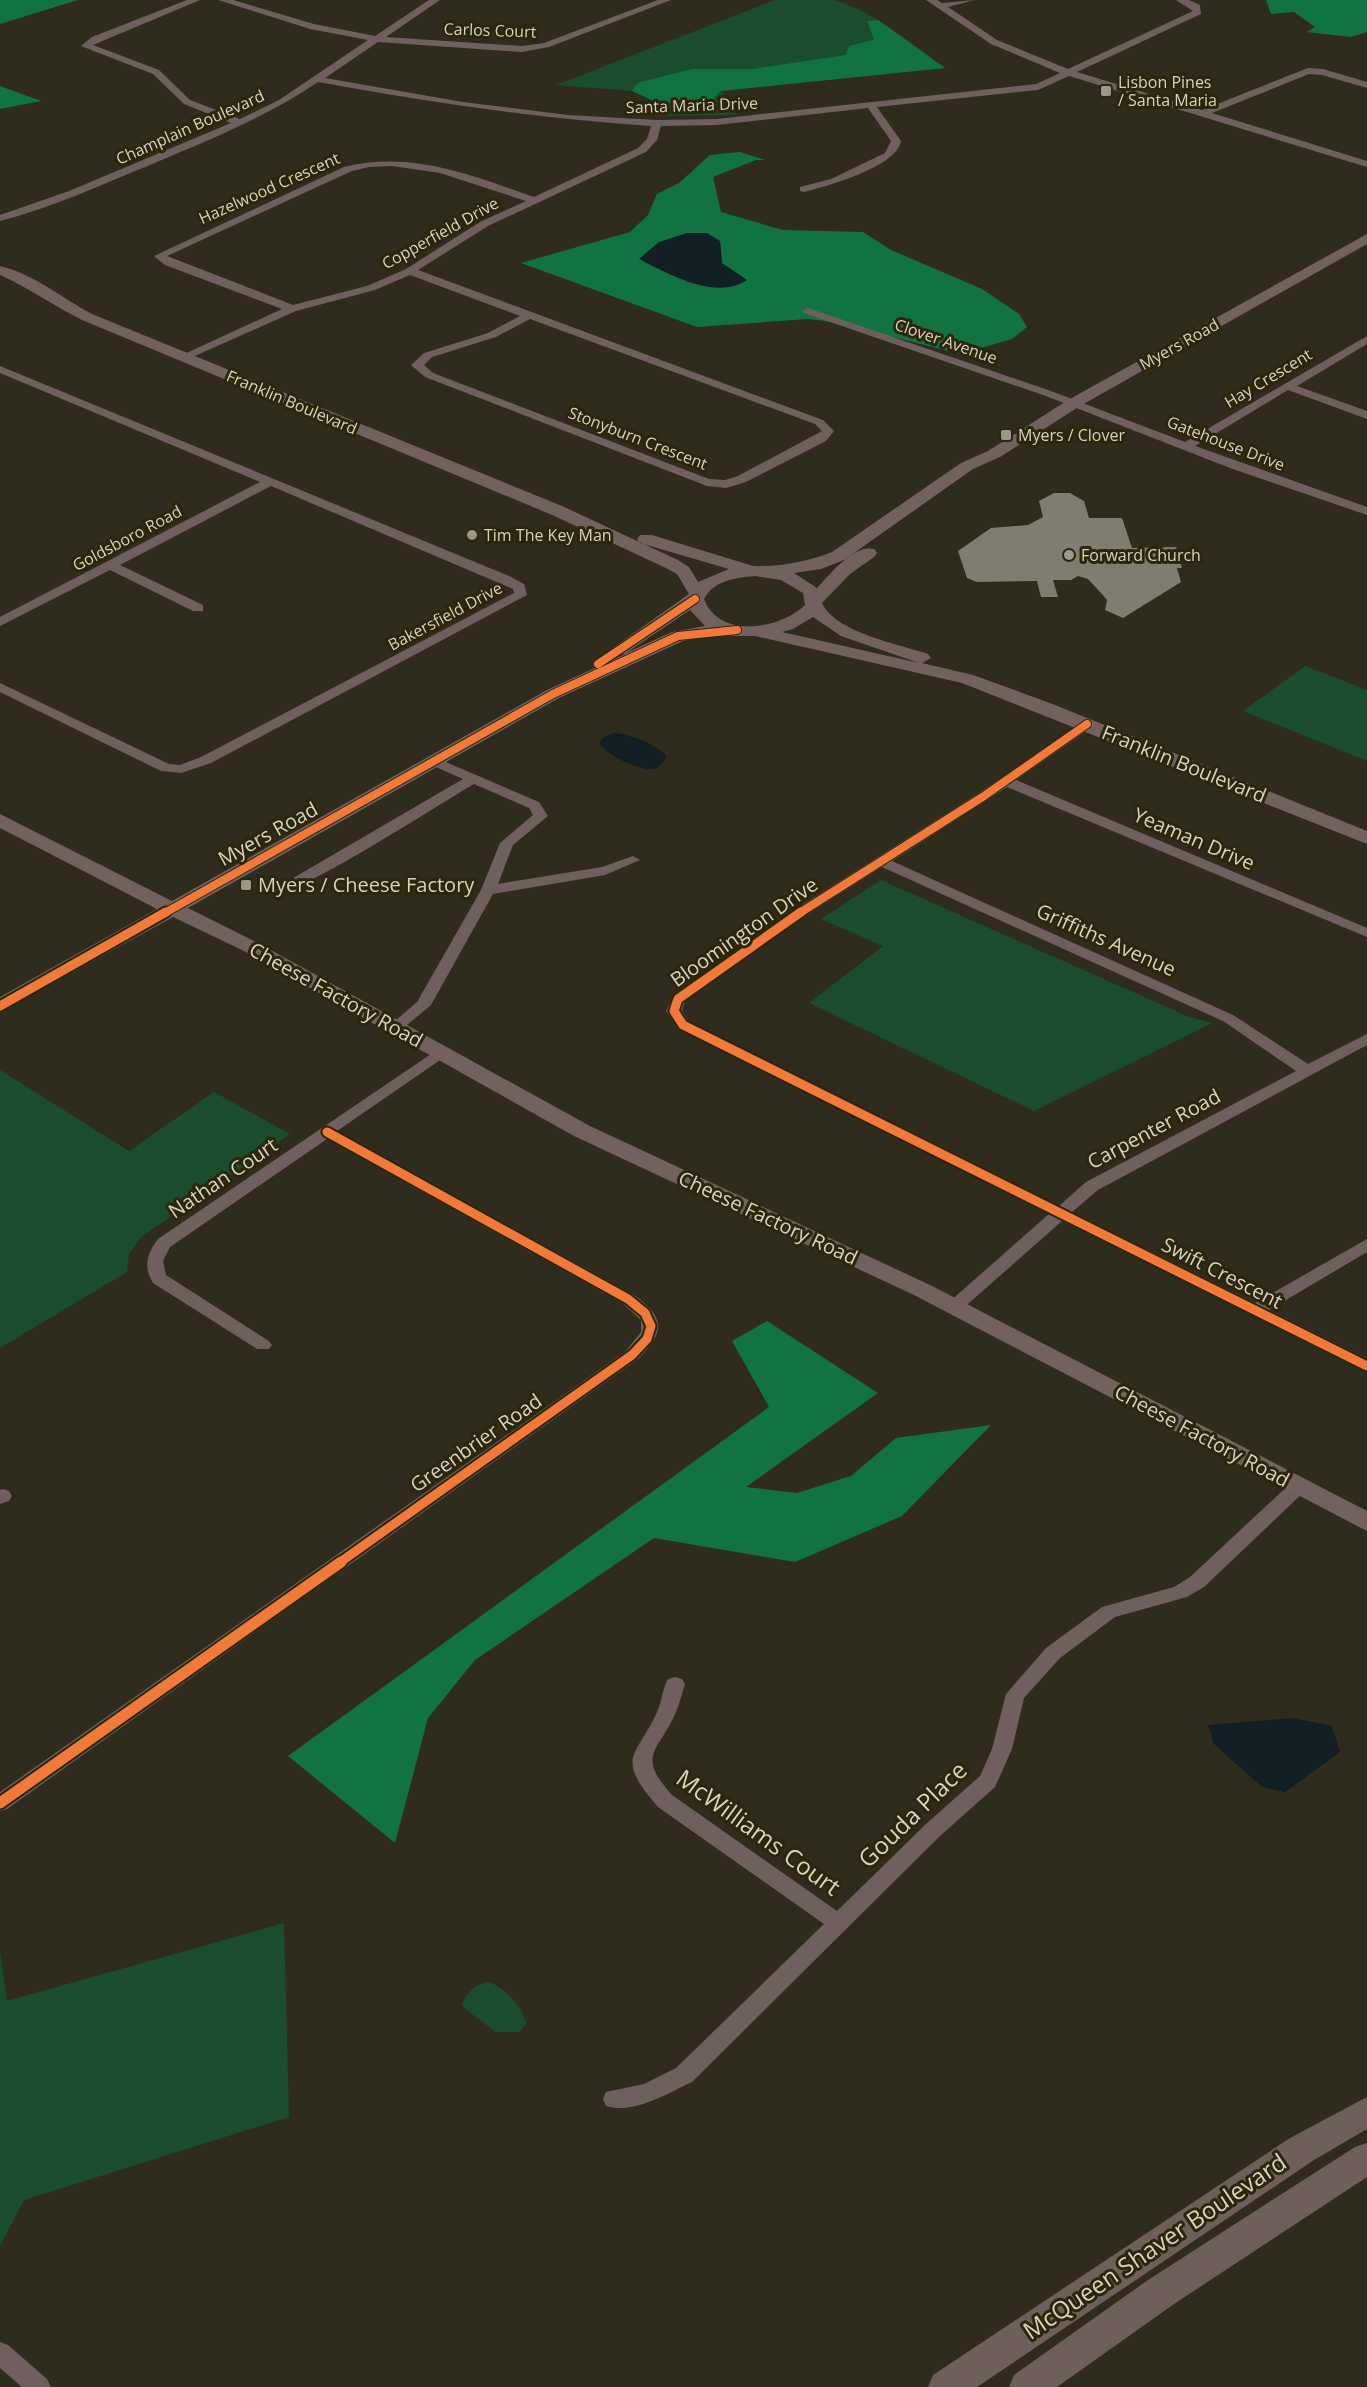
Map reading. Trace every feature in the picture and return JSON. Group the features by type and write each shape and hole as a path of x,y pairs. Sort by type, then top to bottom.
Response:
{"main road":[{"name":"Myers Road","path":"553,694 696,596 705,584 719,577 815,565 838,556 968,466 994,454 1074,403 1367,238"},
{"name":"Franklin Boulevard","path":"0,255 30,275 33,284"},
{"name":"Franklin Boulevard","path":"0,270 33,284 58,302 87,317 556,510 672,564 683,571 696,596 696,607 710,621 737,630"},
{"name":"Myers Road","path":"756,632 795,624 808,616 815,603 844,570 979,470 994,454"},
{"name":"Franklin Boulevard","path":"556,510 801,582 811,591 815,603 830,625 943,666 967,679 1087,724 1367,838"},
{"name":"Myers Road","path":"0,1006 553,694 678,636 707,631 737,630"},
{"path":"737,630 756,632"},
{"name":"Franklin Boulevard","path":"756,632 967,679"},
{"name":"Cheese Factory Road","path":"0,820 171,909 251,947 538,1108 640,1160 817,1240 954,1307 1367,1522"},
{"name":"McQueen Shaver Boulevard","path":"946,2387 1272,2169 1367,2112"},
{"name":"McQueen Shaver Boulevard","path":"1026,2387 1161,2292 1367,2158"}],"street":[{"path":"195,0 95,39 86,46 156,72 165,78 187,102 240,123"},
{"name":"Carlos Court","path":"223,0 313,27 377,39 532,49 666,0"},
{"name":"Champlain Boulevard","path":"0,218 74,193 240,123 282,102 435,0"},
{"path":"931,0 994,42 1069,73 1367,164"},
{"path":"941,6 970,0"},
{"name":"Santa Maria Drive","path":"315,80 498,109 591,120 657,123 752,119 1014,92 1038,87 1197,12 1197,7 1181,0"},
{"path":"1202,114 1308,71 1323,72 1367,84"},
{"path":"804,189 835,182 889,155 896,141 871,106"},
{"name":"Copperfield Drive","path":"186,357 292,309 371,288 410,271 484,224 642,150 652,140 657,123"},
{"name":"Hazelwood Crescent","path":"292,309 169,263 159,256 348,169 369,162 408,166 459,176 534,200"},
{"name":"Champlain Boulevard","path":"0,207 24,206 74,193"},
{"name":"Stonyburn Crescent","path":"410,271 530,315 819,422 828,431 822,438 742,479 726,484 707,482 429,375 417,365 428,355 492,335 530,315"},
{"name":"Clover Avenue","path":"808,311 1074,403"},
{"name":"Hay Crescent","path":"1185,446 1367,339"},
{"name":"Bakersfield Drive","path":"0,369 505,579 519,587 521,595 207,760 181,769 166,768 0,687"},
{"path":"1287,386 1367,415"},
{"name":"Gatehouse Drive","path":"1074,403 1185,446 1367,511"},
{"name":"Goldsboro Road","path":"0,622 268,482"},
{"path":"111,565 198,608"},
{"name":"Bloomington Drive","path":"1060,1213 683,1025 677,1018 674,1005 678,999 804,910 1005,781 1087,724"},
{"path":"396,1027 423,1005 431,986 488,890 507,843 541,816 534,805 434,761"},
{"path":"278,891 316,872 474,778"},
{"name":"Yeaman Drive","path":"1005,781 1367,933"},
{"path":"488,890 605,870 633,860"},
{"name":"Griffiths Avenue","path":"880,861 1228,1018 1307,1071"},
{"name":"Carpenter Road","path":"954,1307 1060,1213 1105,1177 1367,1039"},
{"name":"Nathan Court","path":"263,1345 159,1279 154,1262 164,1243 440,1053"},
{"name":"Greenbrier Road","path":"0,1803 632,1355 645,1343 651,1332 652,1322 647,1314 628,1299 327,1132"},
{"name":"Swift Crescent","path":"1060,1213 1367,1366"},
{"path":"1255,1311 1367,1245"},
{"name":"Gouda Place","path":"614,2099 647,2093 684,2075 933,1830 988,1781 1002,1749 1010,1710 1016,1694 1053,1653 1109,1612 1180,1592 1197,1582 1299,1486"},
{"name":"McWilliams Court","path":"675,1684 667,1711 642,1753 643,1768 650,1784 665,1801 838,1923"},
{"path":"0,2353 39,2387"}],"green space":[{"path":"0,0 78,0 0,24"},
{"path":"775,0 835,0 850,6 892,30 945,68 721,91 737,115 655,116 658,103 632,91 556,85"},
{"path":"1266,0 1367,0 1367,32 1351,37 1307,32 1315,27 1294,12 1271,14"},
{"path":"878,20 945,68 720,91 711,103 658,103 632,91 637,83 692,69 752,69 846,55 849,46 874,40 867,21"},
{"path":"0,86 41,101 0,109"},
{"path":"740,152 765,160 756,160 713,177 721,212 783,230 863,232 891,250 982,289 1019,314 1027,327 1012,339 960,354 834,322 808,319 697,327 521,263 630,232 648,215 657,194 679,183 710,155","holes":["720,241 722,263 686,283"]},
{"path":"1305,666 1367,690 1367,761 1243,711"},
{"path":"881,880 1187,1016 1212,1023 1034,1111 809,1003 883,946 821,919"},
{"path":"0,1070 129,1151 214,1092 290,1134 141,1237 129,1254 127,1272 0,1348"},
{"path":"767,1321 878,1393 746,1487 797,1493 851,1476 896,1438 991,1425 902,1516 795,1562 654,1538 475,1660 428,1718 395,1843 288,1756 769,1407 732,1341"},
{"path":"284,1923 289,2117 24,2200 0,2246 0,1952 7,2001"},
{"path":"488,1982 507,1993 521,2011 526,2024 519,2032 496,2032 464,2008 462,2004 469,1992"}],"shaded area":[{"path":"687,233 707,233 720,241 722,263 747,280 734,286 707,287 678,278 639,259 659,242"},
{"path":"614,733 642,740 667,756 661,764 652,769 631,764 615,757 599,743 602,738"},
{"path":"1293,1718 1332,1726 1340,1752 1285,1792 1262,1787 1214,1744 1208,1725"}],"building":[{"name":"Forward Church","path":"1054,493 1070,493 1084,501 1089,518 1122,518 1132,548 1176,547 1182,568 1177,568 1181,582 1123,618 1105,610 1107,600 1088,579 1078,576 1071,580 1053,580 1058,597 1041,597 1037,581 977,582 967,578 958,551 991,528 1028,525 1043,517 1039,501"}],"cycle path":[{"path":"598,664 695,599"},
{"path":"0,1006 553,694 678,636 707,631 737,630"},
{"path":"1087,724 984,796 804,910 678,999 674,1011 683,1025 1367,1366"},
{"path":"0,1803 632,1355 647,1339 651,1326 649,1319 638,1306 628,1299 327,1132"}],"place":[{"name":"Lisbon Pines / Santa Maria","path":"1106,91"},
{"name":"Myers / Clover","path":"1006,435"},
{"name":"Tim The Key Man","path":"472,535"},
{"name":"Forward Church","path":"1069,555"},
{"name":"Myers / Cheese Factory","path":"246,885"}]}
